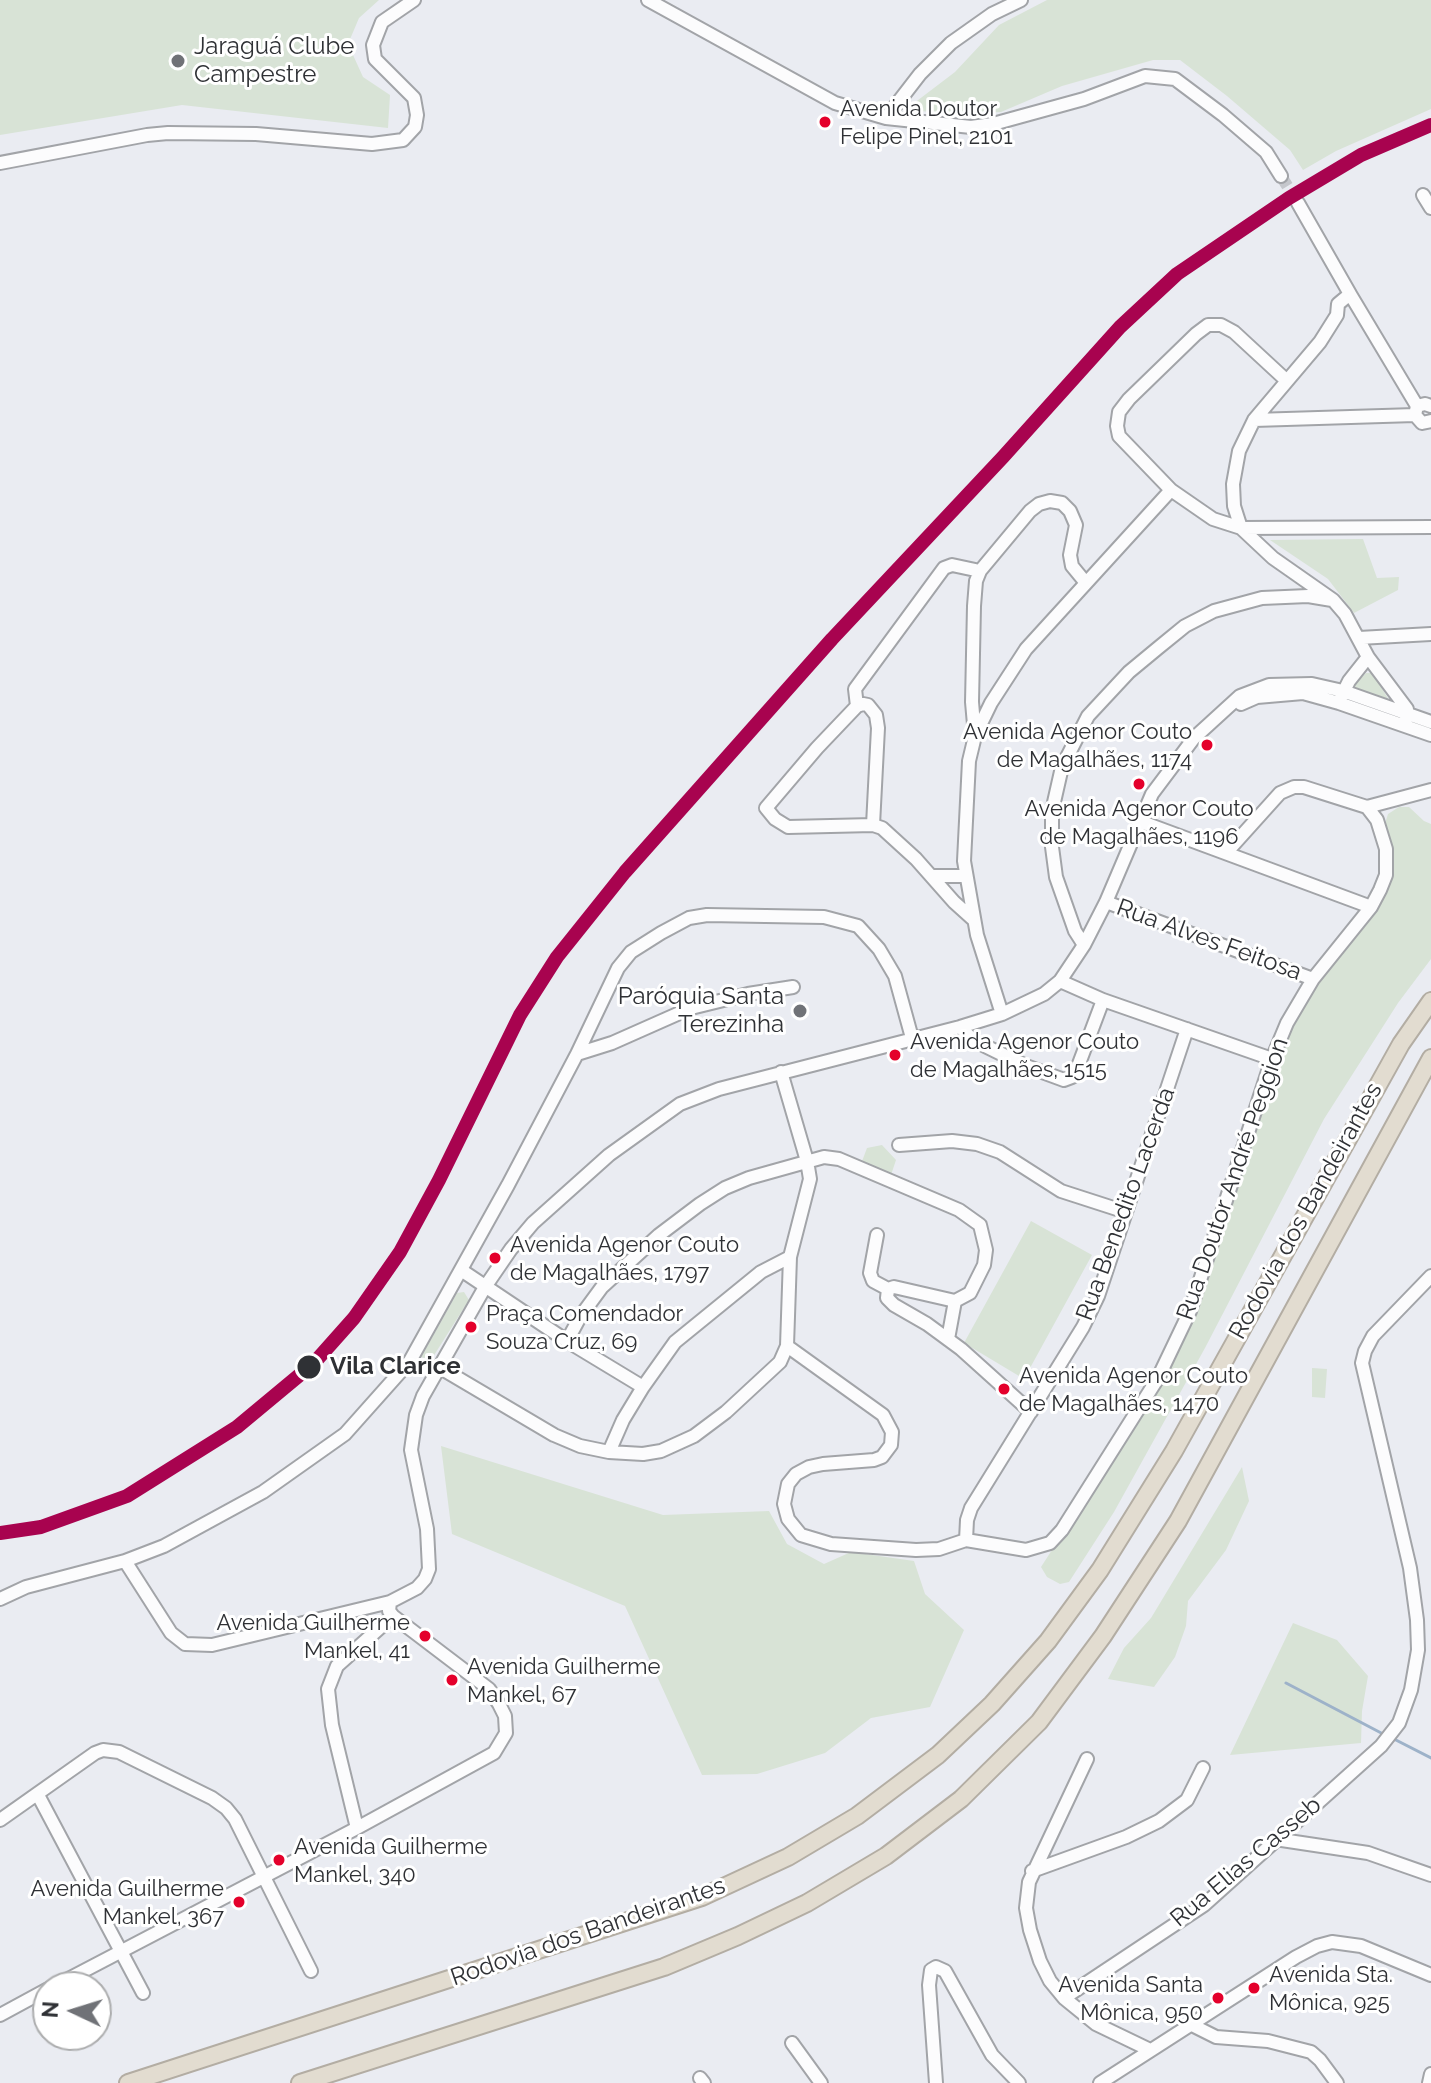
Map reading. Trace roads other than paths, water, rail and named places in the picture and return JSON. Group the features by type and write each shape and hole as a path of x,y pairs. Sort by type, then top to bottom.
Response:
{"highway":[{"name":"Rodovia dos Bandeirantes","path":"128,2083 702,1897 788,1857 857,1816 938,1755 992,1704 1048,1641 1100,1570 1174,1451 1401,1044 1431,1001"},
{"name":"Rodovia dos Bandeirantes","path":"300,2083 664,1967 738,1936 807,1903 886,1856 961,1799 1039,1722 1103,1636 1178,1521 1431,1058"}],"street":[{"path":"0,163 168,133 256,134 372,144 403,140 415,127 417,115 414,98 375,59 373,45 382,22 414,0"},
{"path":"648,0 835,103 886,118 971,127 1073,103 1145,76 1175,79 1266,152 1281,176"},
{"path":"886,118 920,74 951,43 992,14 1021,0"},
{"path":"1423,195 1431,208"},
{"path":"1298,203 1421,409 1419,421 1430,424"},
{"path":"1350,294 1338,304 1337,315 1320,342 1254,420 1239,451 1233,484 1234,506 1241,528 1273,558 1333,600 1345,614 1368,657 1400,698 1427,721"},
{"path":"1287,381 1234,332 1221,325 1208,325 1129,399 1119,412 1119,436 1171,490 1213,519 1241,528 1431,527"},
{"path":"1254,420 1421,409"},
{"path":"1002,1014 974,920 965,876 969,761 975,736 991,703 1026,649 1171,490"},
{"path":"975,736 972,702 974,606 980,571 1030,511 1050,501 1062,503 1070,511 1076,525 1070,555 1072,566 1086,583"},
{"path":"857,706 855,689 944,568 952,565 980,571"},
{"path":"1084,945 1070,920 1056,877 1052,811 1062,767 1088,716 1149,656 1185,626 1214,611 1262,598 1308,596 1333,600"},
{"path":"1359,638 1431,634"},
{"path":"1341,697 1368,657"},
{"path":"125,1561 171,1633 185,1644 212,1645 390,1602 417,1588 429,1569 427,1529 411,1450 416,1415 436,1372 485,1287 533,1223 609,1155 680,1104 719,1089 1002,1014 1029,1003 1060,981 1084,945 1106,902 1139,821 1165,775 1198,733 1240,696 1269,685 1301,683 1406,720 1431,735"},
{"path":"1400,698 1406,720"},
{"path":"873,825 876,715 868,705 857,706 766,808 775,819 788,827 873,825 882,828 974,920"},
{"path":"1406,720 1427,721"},
{"path":"1226,853 1280,793 1294,787 1304,787 1367,807 1431,790"},
{"name":"Rua Doutor André Peggion","path":"966,1540 1026,1550 1050,1543 1062,1530 1168,1358 1190,1311 1272,1059 1287,1023 1313,979 1371,907 1386,875 1387,862 1380,829 1367,807"},
{"path":"1139,821 1371,907"},
{"path":"932,876 965,876"},
{"name":"Rua Alves Feitosa","path":"1106,902 1313,979"},
{"path":"0,1599 164,1546 216,1519 308,1462 345,1434 410,1361 577,1054 618,968 631,952 689,918 707,915 824,917 858,926 879,949 895,976 912,1038"},
{"path":"1060,981 1103,1000 1272,1059"},
{"path":"577,1054 612,1043 691,1008 793,987"},
{"path":"960,1027 973,1040 1026,1066 1064,1080 1072,1077 1077,1069 1103,1000"},
{"name":"Rua Benedito Lacerda","path":"966,1540 971,1508 1083,1327 1098,1296 1187,1029"},
{"path":"410,1361 554,1435 580,1446 609,1452 643,1454 661,1451 694,1436 726,1412 780,1362 787,1346 790,1257 810,1179 781,1072"},
{"path":"899,1145 952,1141 977,1144 1000,1152 1061,1191 1126,1212"},
{"path":"567,1341 602,1287 659,1235 700,1204 725,1188 749,1178 824,1157 839,1159 974,1219 984,1236 984,1265 970,1293 955,1301 901,1288 888,1289 873,1281 870,1273 877,1235"},
{"path":"609,1452 623,1420 675,1342 761,1272 790,1257"},
{"path":"461,1270 567,1341 643,1387"},
{"name":"Rua Elias Casseb","path":"1064,1998 1204,1905 1386,1740 1399,1723 1411,1690 1418,1650 1417,1620 1410,1568 1362,1363 1373,1336 1431,1276"},
{"path":"888,1289 889,1302 948,1339 1031,1412"},
{"path":"948,1339 955,1301"},
{"path":"787,1346 883,1415 889,1423 892,1440 888,1451 874,1460 823,1464 796,1474 785,1493 792,1527 815,1541 916,1550 939,1549 966,1540"},
{"path":"83,1971 494,1753 506,1733 505,1716 489,1689 393,1616 389,1611 390,1602"},
{"path":"357,1828 332,1725 328,1689 337,1666 393,1616"},
{"path":"0,1820 95,1753 103,1750 119,1752 226,1808 235,1819 311,1971"},
{"path":"1087,1759 1032,1871 1026,1894 1030,1930 1040,1961 1064,1998 1096,2024 1150,2050"},
{"path":"1032,1871 1126,1837 1159,1821 1187,1800 1203,1768"},
{"path":"38,1795 143,1993"},
{"path":"1275,1839 1368,1853 1431,1875"},
{"path":"1100,2083 1296,1957 1332,1942 1361,1946 1431,1975"},
{"path":"936,2083 929,1985 931,1970 936,1967 945,1971 992,2055 1019,2083"},
{"path":"0,2015 32,1998"},
{"path":"1192,2025 1216,2037 1268,2041 1311,2052 1337,2083"},
{"path":"792,2043 821,2083"},
{"path":"1429,2083 1431,2074"}],"waterway":[{"path":"1286,1683 1385,1735"},
{"path":"1392,1738 1431,1758"}],"tunnel":[{"path":"1281,176 1298,203"}],"place":[{"name":"Jaraguá Clube Campestre","path":"178,61"},
{"name":"Avenida Doutor Felipe Pinel, 2101","path":"825,122"},
{"name":"Avenida Agenor Couto de Magalhães, 1174","path":"1207,745"},
{"name":"Avenida Agenor Couto de Magalhães, 1196","path":"1139,784"},
{"name":"Paróquia Santa Terezinha","path":"800,1011"},
{"name":"Avenida Agenor Couto de Magalhães, 1515","path":"895,1055"},
{"name":"Avenida Agenor Couto de Magalhães, 1797","path":"495,1258"},
{"name":"Praça Comendador Souza Cruz, 69","path":"471,1327"},
{"name":"Vila Clarice","path":"309,1367"},
{"name":"Avenida Agenor Couto de Magalhães, 1470","path":"1004,1389"},
{"name":"Avenida Guilherme Mankel, 41","path":"425,1636"},
{"name":"Avenida Guilherme Mankel, 67","path":"452,1680"},
{"name":"Avenida Guilherme Mankel, 340","path":"279,1860"},
{"name":"Avenida Guilherme Mankel, 367","path":"239,1902"},
{"name":"Avenida Sta. Mônica, 925","path":"1254,1988"},
{"name":"Avenida Santa Mônica, 950","path":"1218,1998"}]}
